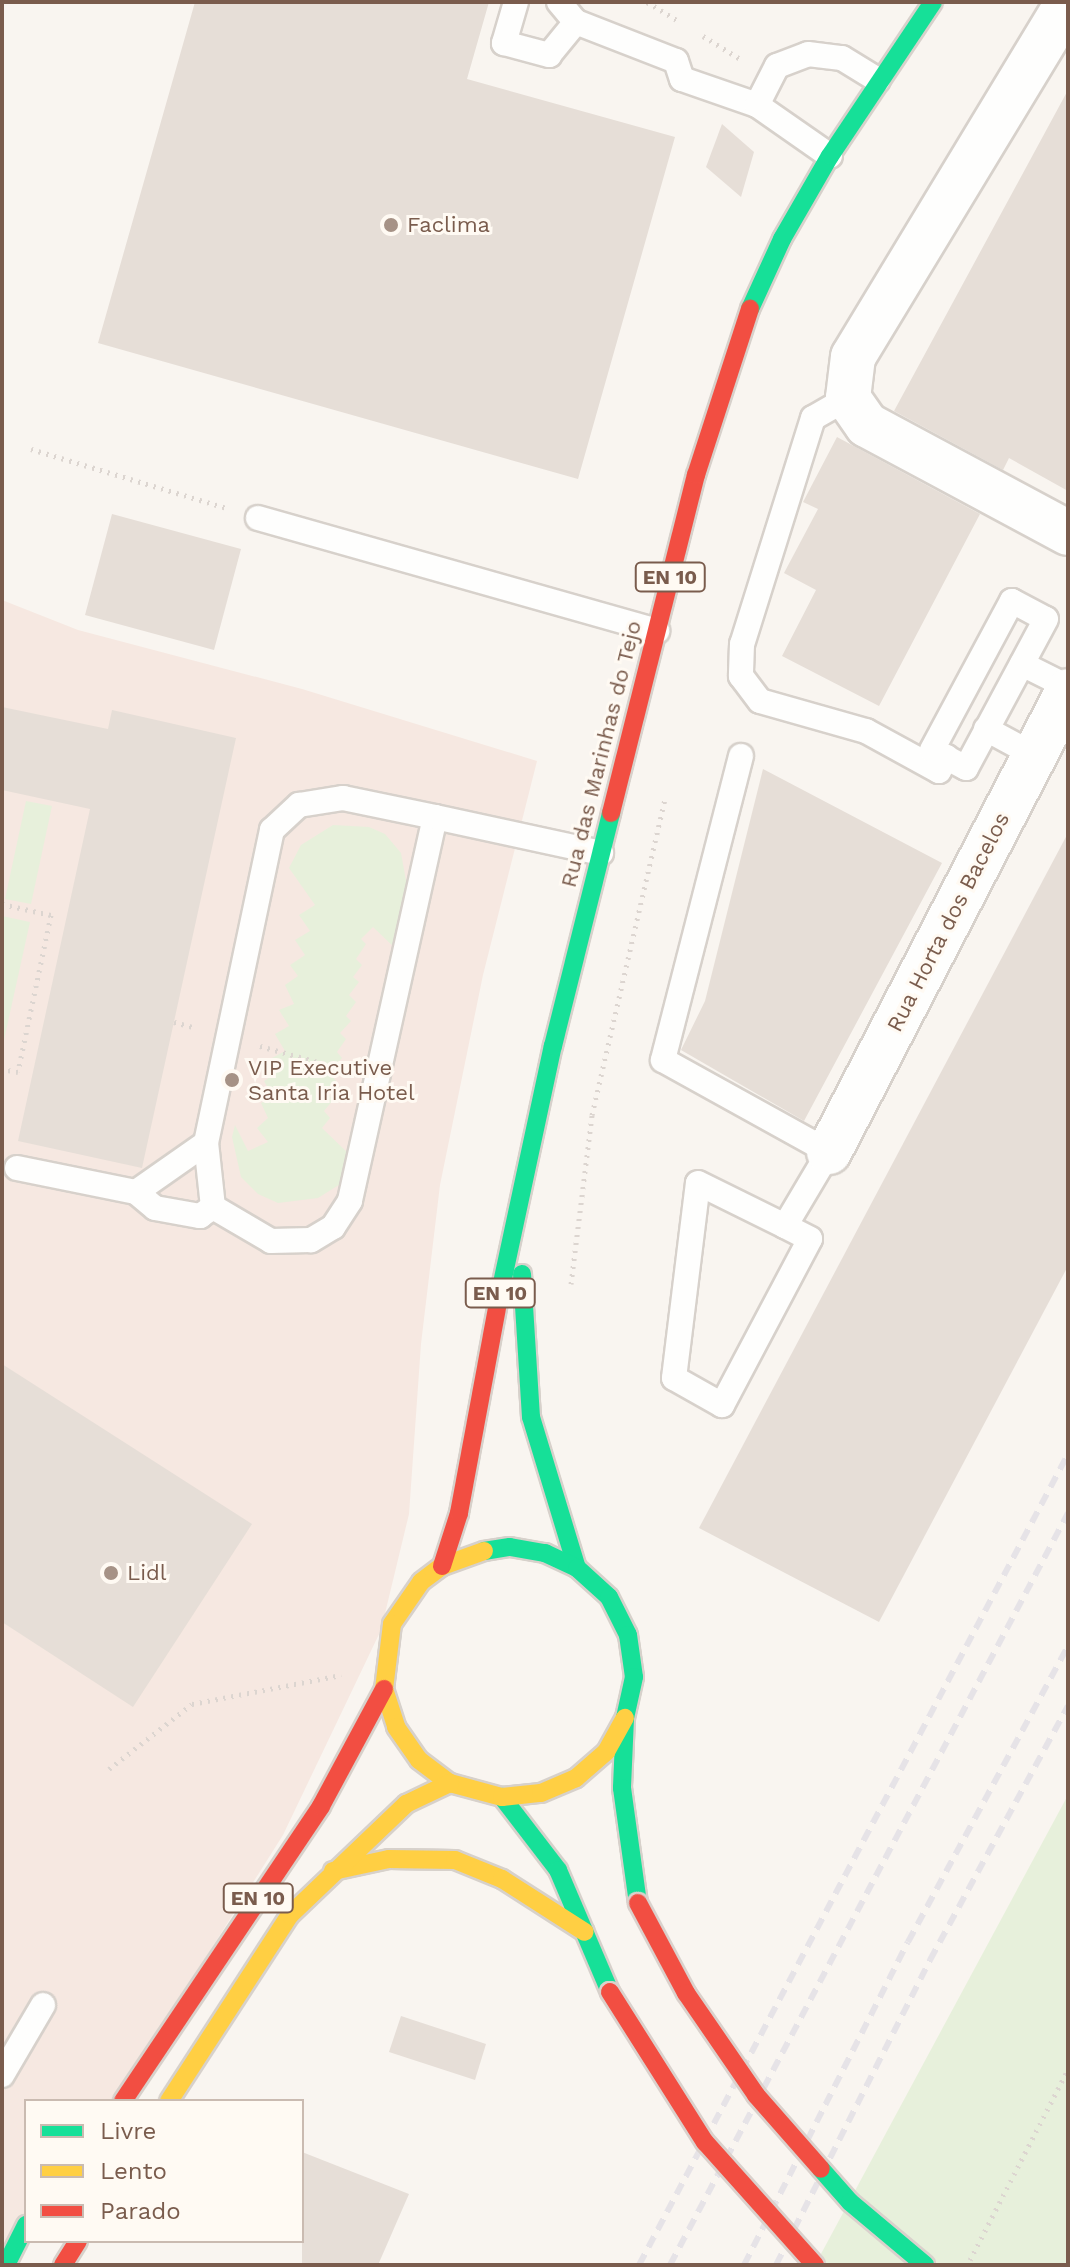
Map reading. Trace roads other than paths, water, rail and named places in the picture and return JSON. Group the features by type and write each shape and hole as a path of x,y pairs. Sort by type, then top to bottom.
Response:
{"main road":[{"name":"Rua das Marinhas do Tejo","path":"442,1566 459,1513 521,1196 601,853 696,475 743,325 782,239 830,156 933,2"},
{"name":"EN 10","path":"521,1196 522,1316 531,1417 577,1568"},
{"path":"625,1718 606,1752 576,1778 541,1793 502,1797 450,1783 419,1760 396,1727 384,1689 385,1649 392,1624 421,1582 442,1566 475,1552 510,1547 545,1553 577,1568 609,1597 628,1635 634,1677 625,1718 622,1788 638,1903 686,1993 756,2095 850,2202 925,2265"},
{"name":"EN 10","path":"124,2099 321,1806 384,1689"},
{"name":"EN 10","path":"170,2099 290,1915 330,1872 406,1804 450,1783"},
{"path":"502,1797 558,1870 610,1992 705,2142 815,2265"},
{"path":"330,1872 389,1859 455,1860 502,1879 585,1932"},
{"path":"6,2265 24,2229"},
{"path":"63,2265 77,2243"}],"street":[{"path":"1068,2 853,357 848,398 867,425 1068,533"},
{"name":"Rua Horta dos Bacelos","path":"829,1152 1068,689"}],"lane":[{"path":"516,2 504,43 549,55 576,22"},
{"path":"559,2 576,22 676,61 682,79 757,105 830,156"},
{"path":"757,105 777,66 808,54 842,58 878,80"},
{"path":"848,398 813,418 742,644 741,676 760,701 866,731 939,771 946,757"},
{"path":"258,518 657,631"},
{"path":"1012,601 1046,619 1022,664 966,768 932,750 1012,601"},
{"path":"1022,664 1068,689"},
{"path":"986,729 1034,755"},
{"path":"741,756 663,1060 829,1152 785,1226"},
{"path":"213,1207 206,1143 272,830 299,805 343,798 601,853"},
{"path":"213,1207 271,1241 311,1240 333,1227 350,1201 435,817"},
{"path":"136,1192 206,1143"},
{"path":"17,1168 136,1192 155,1208 200,1216 213,1207"},
{"path":"698,1183 785,1226 810,1239 722,1405 674,1378 698,1183"},
{"path":"2,2075 43,2005"}],"railway":[{"path":"639,2265 1068,1454"},
{"path":"670,2265 1068,1513"},
{"path":"744,2265 908,1942 1068,1646"},
{"path":"776,2265 930,1960 1068,1706"}],"place":[{"name":"Faclima","path":"391,225"},
{"name":"VIP Executive Santa Iria Hotel","path":"232,1080"},
{"name":"Lidl","path":"111,1573"}]}
